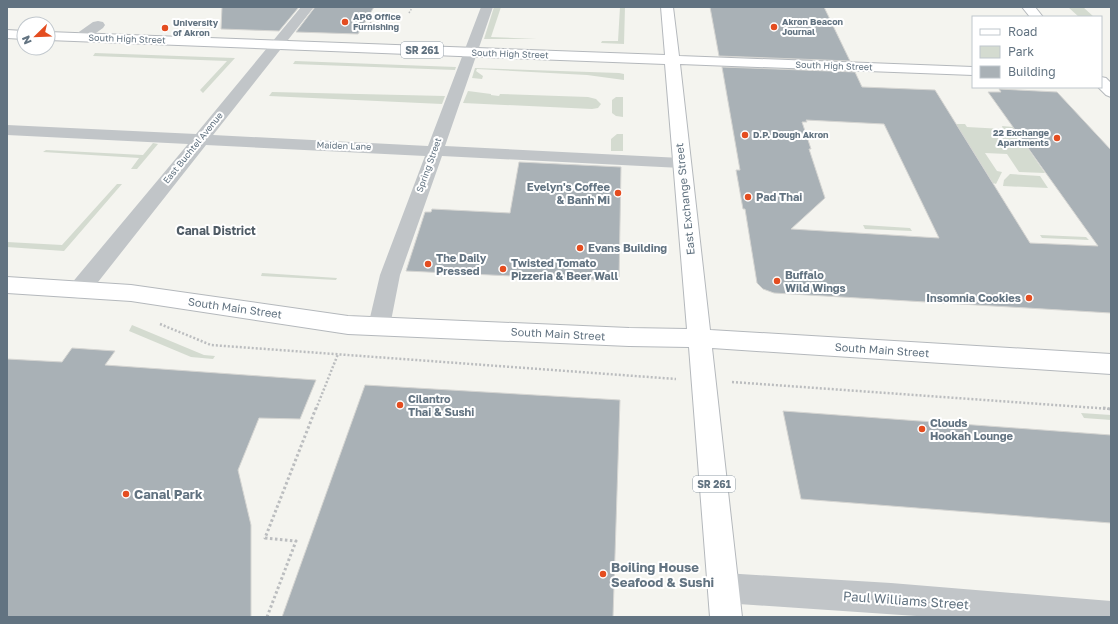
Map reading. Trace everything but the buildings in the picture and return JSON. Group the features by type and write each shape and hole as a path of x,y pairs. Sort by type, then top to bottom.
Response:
{"main road":[{"name":"East Exchange Street","path":"667,7 699,338"},
{"path":"1028,7 1036,16"},
{"name":"South High Street","path":"56,36 972,71"},
{"path":"1102,82 1111,92"},
{"name":"South Main Street","path":"7,286 131,293 348,325 629,337 699,338 1111,364"},
{"name":"SR 261","path":"699,338 725,602"}],"street":[{"name":"East Buchtel Avenue","path":"79,290 308,7"},
{"name":"Spring Street","path":"379,326 390,275 487,7"},
{"path":"82,37 98,25"},
{"name":"Maiden Lane","path":"7,130 681,163"},
{"name":"Paul Williams Street","path":"725,602 891,598 1111,617"}],"path":[{"path":"410,13 412,8"},
{"path":"156,323 211,344 1111,409"},
{"path":"267,617 296,541 265,538 338,354"}],"green space":[{"path":"494,7 501,7 491,37 537,39 484,39"},
{"path":"620,7 625,7 624,44 601,43 602,41 618,41"},
{"path":"1068,7 1083,7 1093,16 1078,16"},
{"path":"95,53 235,58 203,93 200,90 227,61 93,56"},
{"path":"295,61 456,67 455,70 293,64"},
{"path":"475,68 619,73 624,74 624,80 587,75 477,69 476,71 483,76 482,79 472,78"},
{"path":"468,91 499,96 500,94 588,97 596,99 601,104 598,108 592,109 463,103"},
{"path":"272,92 445,96 442,104 269,96"},
{"path":"616,97 623,97 623,117 616,116 612,113 612,100"},
{"path":"956,124 965,124 967,127 1003,129 1002,126 1013,127 1045,173 1019,172 1007,154 985,153 997,171 1002,172 996,184 993,183"},
{"path":"617,134 623,134 623,151 611,151 611,139"},
{"path":"153,143 158,144 137,169 131,169 139,158 43,152 46,150 143,155"},
{"path":"1010,174 1040,176 1048,188 1003,186 1004,180"},
{"path":"117,184 122,184 64,251 7,247 7,242 62,245"},
{"path":"863,225 910,228 912,231 865,229"},
{"path":"1040,235 1086,237 1089,240 1042,238"},
{"path":"262,273 337,278 336,280 261,276"},
{"path":"132,325 204,355 215,356 213,359 191,357 129,331"},
{"path":"1081,413 1111,415 1111,420 1084,418"}],"place":[{"name":"APG Office Furnishing","path":"345,22"},
{"name":"Akron Beacon Journal","path":"774,27"},
{"name":"University of Akron","path":"165,28"},
{"name":"D.P. Dough Akron","path":"745,135"},
{"name":"22 Exchange Apartments","path":"1057,138"},
{"name":"Evelyn's Coffee & Banh Mi","path":"618,193"},
{"name":"Pad Thai","path":"748,197"},
{"name":"Evans Building","path":"580,248"},
{"name":"The Daily Pressed","path":"428,264"},
{"name":"Twisted Tomato Pizzeria & Beer Wall","path":"503,269"},
{"name":"Buffalo Wild Wings","path":"777,281"},
{"name":"Insomnia Cookies","path":"1029,298"},
{"name":"Cilantro Thai & Sushi","path":"400,405"},
{"name":"Clouds Hookah Lounge","path":"922,429"},
{"name":"Canal Park","path":"126,494"},
{"name":"Boiling House Seafood & Sushi","path":"603,574"}],"district":[{"name":"Canal District","path":"216,231"}]}
